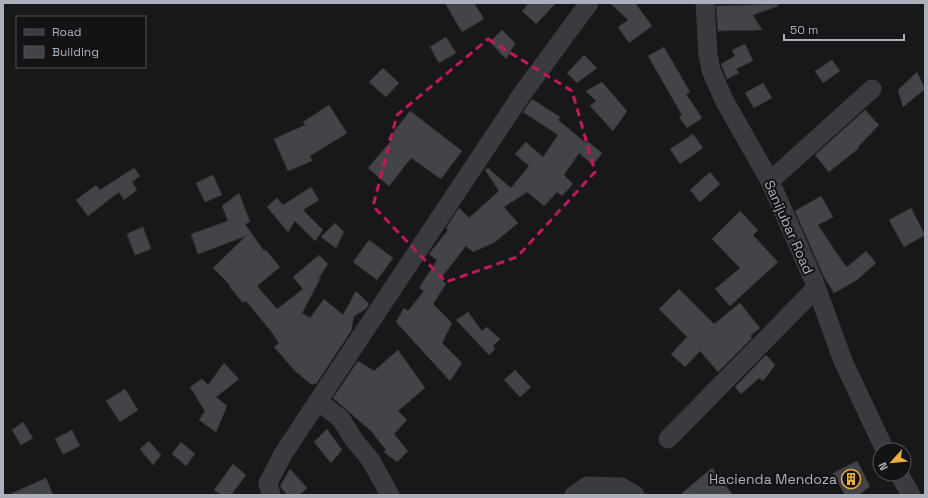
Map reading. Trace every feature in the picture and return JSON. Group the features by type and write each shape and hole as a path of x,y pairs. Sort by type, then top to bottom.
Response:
{"street":[{"path":"271,495 268,483 284,454 318,401 522,94 589,3"},
{"name":"Sanijubar Road","path":"705,3 708,55 711,70 724,100 770,181 816,288 843,361 881,442"},
{"path":"770,181 872,89"},
{"path":"668,439 816,288"},
{"path":"318,401 341,419 354,440 370,459 390,495"},
{"path":"904,482 911,495"},
{"path":"574,495 587,486 621,487 635,495"}],"highlighted area":[{"path":"488,39 572,91 595,172 517,257 446,282 373,206 397,115"}],"building":[{"path":"445,3 474,3 484,19 462,32"},
{"path":"529,3 556,3 536,24 522,11"},
{"path":"610,3 635,3 652,26 629,43 618,27 628,20"},
{"path":"777,4 778,6 753,15 762,30 718,31 716,6"},
{"path":"502,30 515,43 506,59 490,42"},
{"path":"446,37 456,53 439,63 430,47"},
{"path":"745,44 753,61 736,69 739,73 727,79 721,64 735,56 732,50"},
{"path":"664,47 690,92 686,94 702,118 687,128 679,117 682,115 648,56"},
{"path":"584,55 597,68 577,83 567,73"},
{"path":"832,60 840,71 823,83 815,71"},
{"path":"383,68 399,83 386,97 369,82"},
{"path":"917,72 925,89 903,107 898,90"},
{"path":"602,82 627,111 613,131 590,106 596,101 586,91"},
{"path":"763,83 772,98 754,108 745,93"},
{"path":"532,99 560,117 558,120 586,143 587,141 602,153 593,165 579,153 564,175 573,184 562,196 557,192 544,206 527,192 504,207 518,223 495,242 473,252 466,246 441,278 446,284 433,304 452,323 442,343 462,363 450,381 396,322 404,308 408,311 424,291 419,288 437,260 429,254 448,230 446,228 459,208 469,218 499,191 485,170 488,168 511,188 529,166 515,154 526,142 543,157 558,135 523,112"},
{"path":"329,105 347,133 310,156 312,161 288,171 274,139 305,125 303,122"},
{"path":"865,110 879,125 858,147 859,148 829,172 815,155"},
{"path":"410,111 462,151 441,179 411,158 389,186 368,168 391,141 388,139"},
{"path":"693,134 703,148 680,164 670,149"},
{"path":"134,168 140,176 132,182 137,190 124,200 119,192 88,216 76,200 96,185 100,190"},
{"path":"710,172 720,184 700,202 690,190"},
{"path":"213,175 222,195 205,202 196,183"},
{"path":"311,187 319,200 303,210 323,230 315,241 295,221 288,232 267,207 277,198 283,205"},
{"path":"239,193 250,222 245,224 264,251 266,250 280,267 257,286 277,309 303,289 293,277 319,255 328,264 318,279 321,277 302,313 310,318 324,299 343,315 356,291 369,304 366,309 354,316 351,331 316,384 314,383 312,385 295,371 274,347 279,343 270,330 246,301 243,303 229,286 230,285 213,268 246,236 198,254 191,234 228,221 222,206"},
{"path":"821,196 833,217 818,225 842,261 847,267 866,251 876,263 857,280 834,293 824,277 795,211"},
{"path":"911,208 925,235 904,247 889,220"},
{"path":"740,211 758,230 753,235 778,262 730,306 715,289 740,268 712,239"},
{"path":"335,223 344,232 336,248 321,237"},
{"path":"143,227 151,249 135,255 127,234"},
{"path":"369,240 393,258 377,280 353,262"},
{"path":"679,289 714,324 740,303 760,328 750,336 752,338 718,372 700,351 685,367 671,354 687,337 659,309"},
{"path":"468,312 482,331 487,327 500,339 493,346 495,349 489,355 456,320"},
{"path":"398,350 425,388 398,411 407,420 394,434 408,451 397,462 384,452 386,450 371,431 333,398 358,361 374,371"},
{"path":"766,355 775,365 763,381 759,378 741,394 735,387"},
{"path":"224,363 239,379 216,397 227,406 216,432 199,420 205,411 190,387 202,379 208,385"},
{"path":"515,370 531,387 520,397 504,380"},
{"path":"125,389 138,410 120,422 106,401"},
{"path":"23,422 33,438 21,445 12,430"},
{"path":"327,429 342,450 331,463 314,442"},
{"path":"72,430 80,446 63,454 55,439"},
{"path":"149,441 161,455 153,465 140,449"},
{"path":"181,442 195,454 186,466 172,454"},
{"name":"Hacienda Mendoza","path":"857,461 870,486 859,495 845,495 833,473"},
{"path":"233,464 246,475 231,495 221,495 214,490"},
{"path":"712,468 733,495 680,495"},
{"path":"290,469 307,488 299,495 287,495 280,486"},
{"path":"46,478 53,495 8,495"}],"place":[{"name":"Hacienda Mendoza","path":"851,479"}]}
